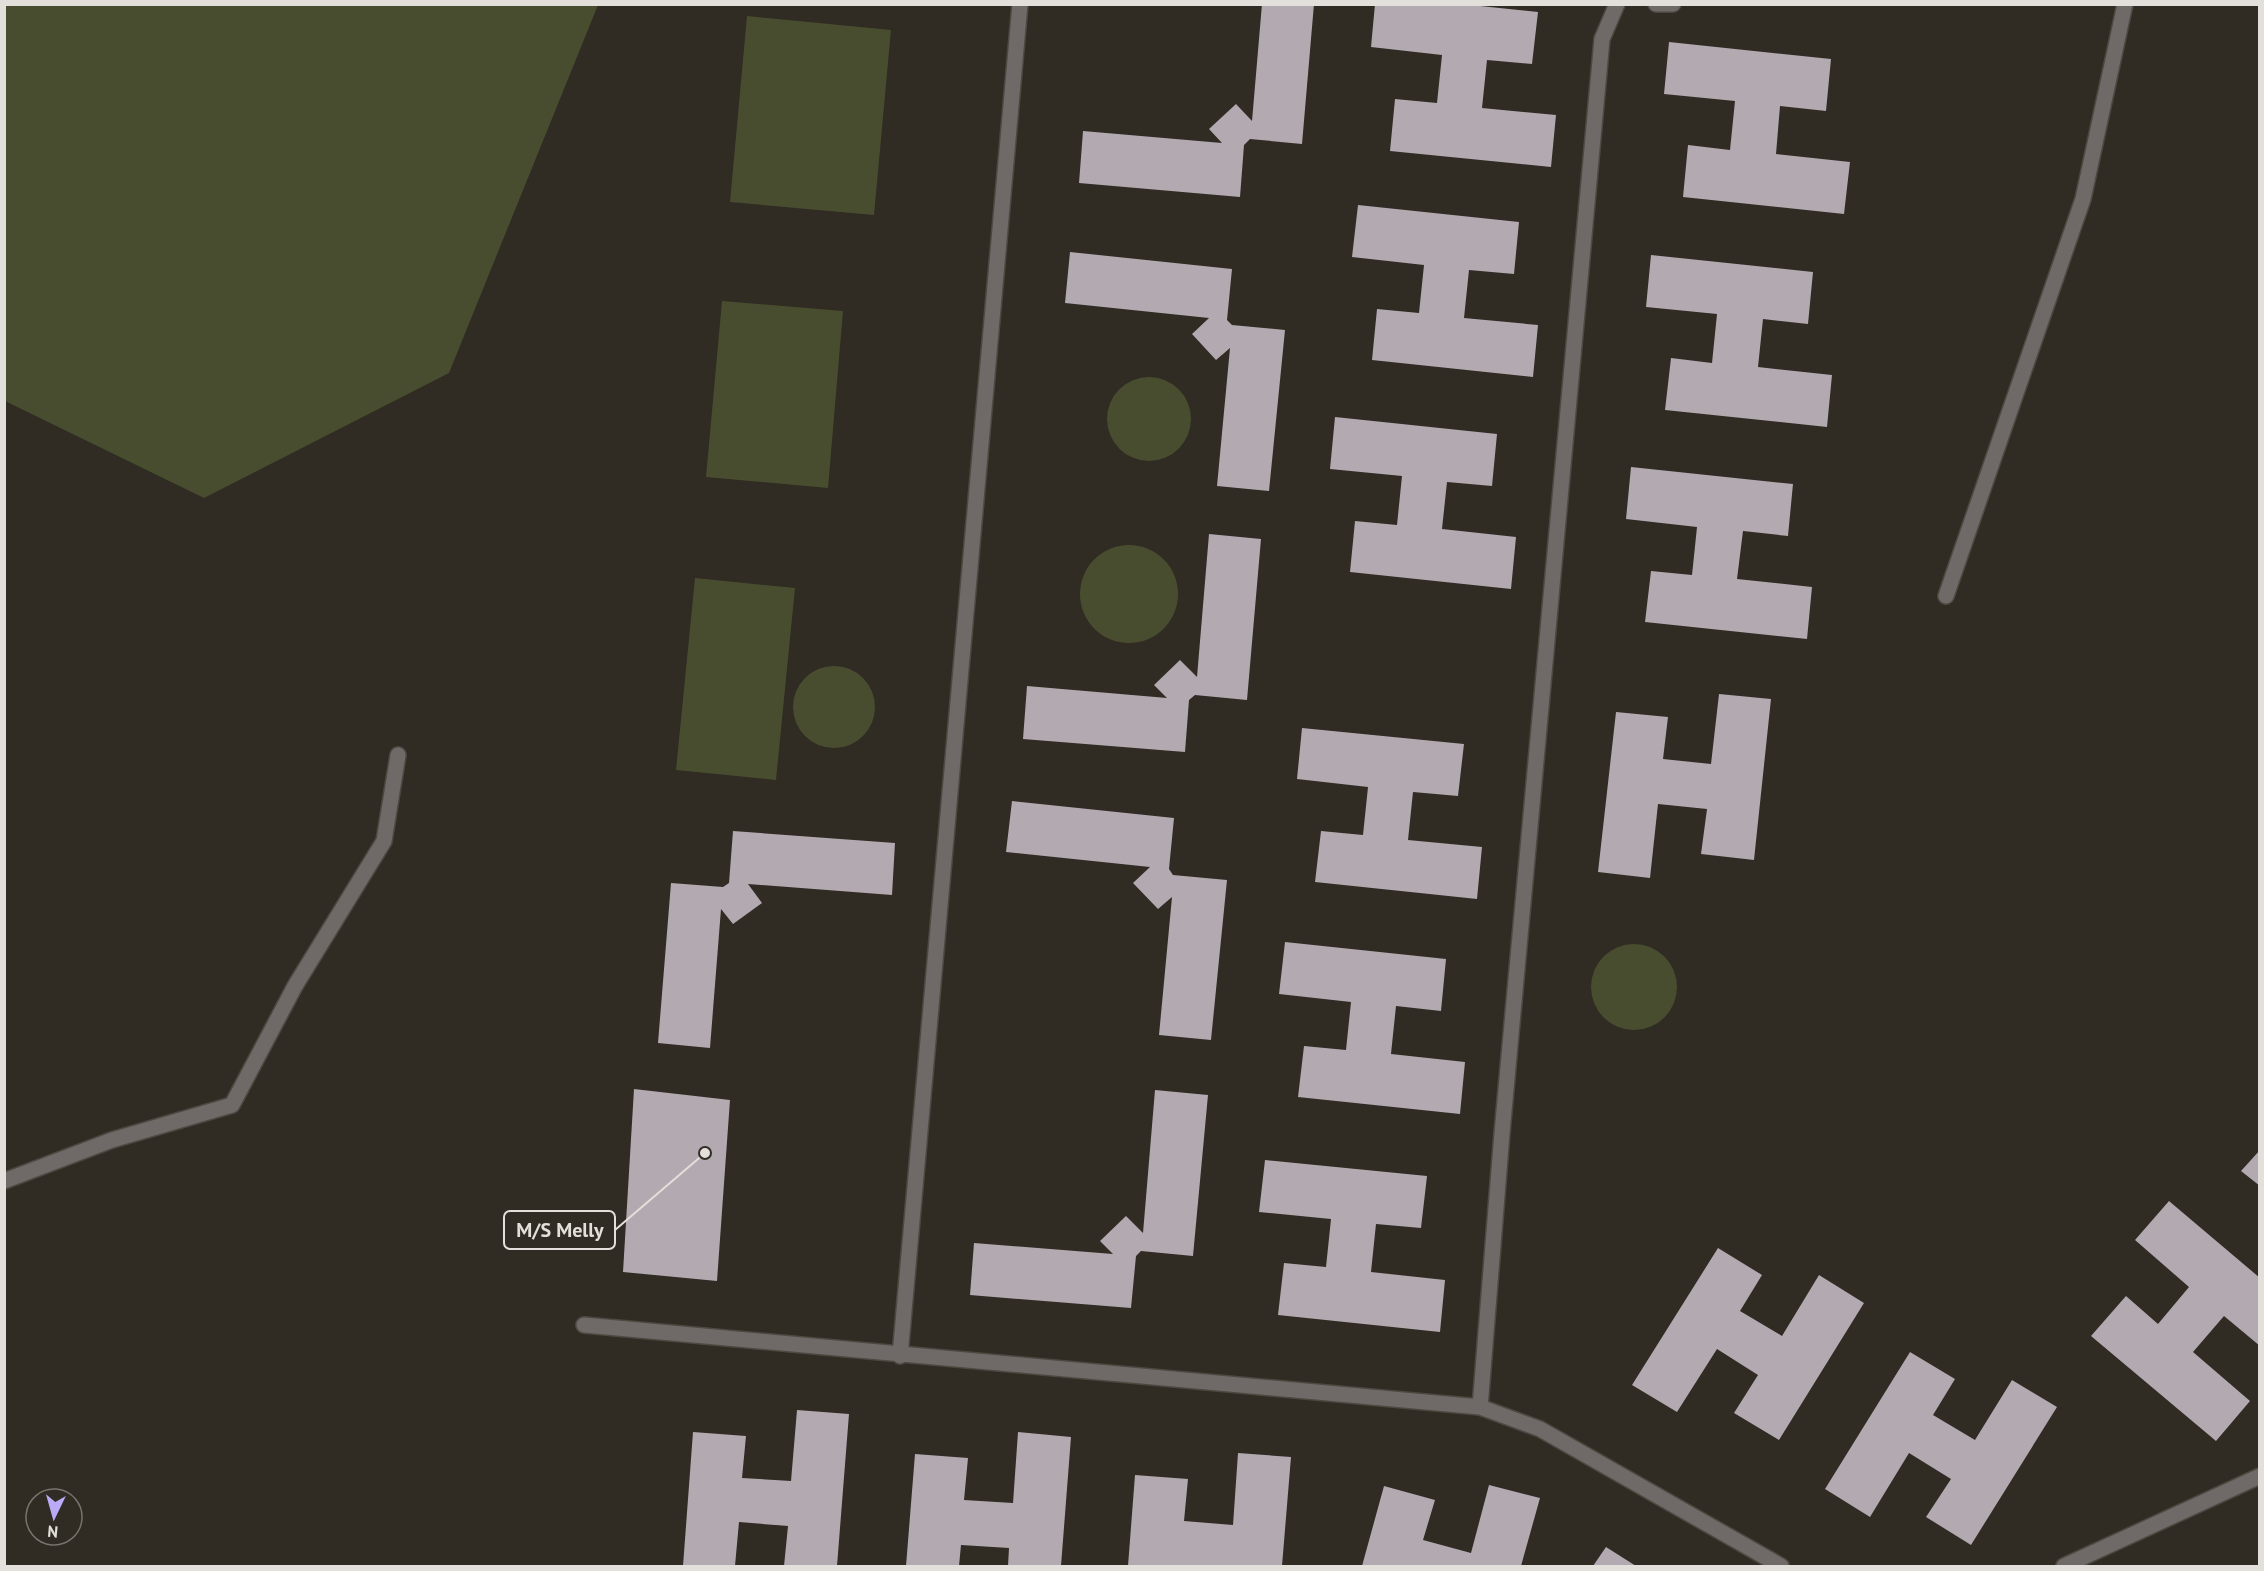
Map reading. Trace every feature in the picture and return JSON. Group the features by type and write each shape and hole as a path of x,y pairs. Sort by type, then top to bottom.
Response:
{"street":[{"path":"900,1356 1020,4"},
{"path":"1480,1407 1502,1133 1602,39 1617,4"},
{"path":"1656,4 1673,4"},
{"path":"1946,597 2083,199 2125,4"},
{"path":"4,1181 112,1140 232,1105 295,986 384,841 398,755"},
{"path":"584,1325 900,1356 1480,1407 1540,1429 1781,1566"},
{"path":"2064,1566 2259,1476"}],"green space":[{"path":"4,5 598,5 449,373 204,498 5,401"},
{"path":"747,16 891,30 874,215 730,202"},
{"path":"722,301 843,311 828,488 706,477"},
{"path":"1149,377 1165,380 1179,389 1188,403 1191,419 1188,435 1179,449 1165,458 1149,461 1133,458 1119,449 1110,435 1107,419 1110,403 1119,389 1133,380"},
{"path":"1119,545 1139,545 1164,559 1175,575 1178,594 1175,613 1164,629 1139,643 1119,643 1102,635 1088,621 1080,604 1080,584 1088,567 1102,553"},
{"path":"695,578 795,588 776,780 676,770"},
{"path":"826,666 842,666 857,673 868,684 875,699 872,723 863,736 842,748 826,748 811,741 800,730 793,715 793,699 800,684 811,673"},
{"path":"1634,944 1651,947 1665,956 1674,970 1677,987 1674,1004 1665,1018 1651,1027 1634,1030 1617,1027 1603,1018 1594,1004 1591,987 1594,970 1603,956 1617,947"}],"building":[{"path":"1262,4 1314,4 1302,144 1250,139 1244,145 1240,197 1079,183 1083,131 1222,143 1209,129 1236,104 1252,121"},
{"path":"1375,4 1461,4 1538,12 1532,64 1487,60 1482,108 1556,115 1551,167 1390,151 1395,99 1437,103 1442,55 1371,47"},
{"path":"1669,42 1831,59 1826,111 1780,106 1776,154 1850,162 1844,214 1683,197 1688,145 1730,150 1735,101 1664,94"},
{"path":"1358,205 1519,222 1514,274 1469,270 1464,318 1538,325 1533,377 1372,360 1377,309 1419,313 1424,265 1352,257"},
{"path":"1070,252 1232,269 1227,320 1232,325 1285,330 1269,491 1217,486 1230,348 1216,360 1192,334 1209,318 1065,303"},
{"path":"1651,255 1813,272 1808,324 1763,319 1758,367 1832,375 1827,427 1665,410 1671,358 1712,363 1717,314 1646,307"},
{"path":"1335,417 1497,434 1492,486 1447,482 1442,529 1516,537 1511,589 1350,572 1355,521 1397,525 1402,476 1330,469"},
{"path":"1631,467 1793,484 1788,536 1743,531 1737,579 1812,587 1807,639 1645,622 1651,571 1692,575 1697,527 1626,519"},
{"path":"1209,534 1261,539 1247,700 1195,695 1189,700 1185,752 1023,739 1027,686 1167,698 1154,685 1180,660 1197,677"},
{"path":"1719,694 1771,699 1754,860 1701,854 1707,809 1658,804 1650,878 1598,872 1616,712 1668,717 1663,759 1711,764"},
{"path":"1302,728 1464,744 1458,796 1413,792 1408,840 1482,847 1477,899 1315,882 1321,831 1363,835 1368,787 1297,779"},
{"path":"1012,801 1174,818 1169,869 1173,875 1227,880 1211,1040 1159,1035 1172,897 1158,909 1133,883 1150,867 1006,852"},
{"path":"733,831 895,843 892,895 748,884 762,903 733,924 721,909 710,1048 658,1043 671,883 723,887 729,883"},
{"path":"1285,942 1446,959 1441,1011 1396,1006 1391,1054 1465,1062 1460,1114 1298,1097 1304,1046 1346,1050 1351,1002 1279,994"},
{"path":"634,1089 730,1100 717,1281 623,1272"},
{"path":"1155,1090 1208,1095 1193,1256 1141,1251 1136,1256 1131,1308 970,1295 974,1243 1113,1254 1100,1241 1126,1216 1143,1233"},
{"path":"2260,1150 2260,1186 2241,1171"},
{"path":"1265,1160 1427,1176 1421,1228 1376,1224 1371,1272 1445,1280 1440,1332 1278,1315 1284,1263 1326,1267 1331,1219 1259,1212"},
{"path":"2169,1201 2260,1278 2260,1346 2224,1316 2193,1352 2250,1401 2216,1441 2091,1336 2126,1296 2158,1324 2189,1287 2135,1240"},
{"path":"1718,1248 1762,1275 1740,1311 1782,1336 1819,1275 1864,1303 1779,1440 1734,1413 1758,1375 1717,1349 1677,1412 1632,1385"},
{"path":"1910,1352 1955,1379 1933,1415 1975,1440 2012,1380 2057,1407 1971,1545 1926,1517 1951,1479 1909,1453 1870,1517 1825,1489"},
{"path":"797,1410 849,1414 837,1566 784,1566 788,1526 739,1522 735,1566 683,1566 693,1432 746,1436 742,1478 791,1481"},
{"path":"1018,1432 1071,1437 1061,1566 1008,1566 1009,1548 961,1545 959,1566 906,1566 915,1454 968,1458 964,1500 1013,1503"},
{"path":"1238,1453 1291,1457 1282,1566 1128,1566 1135,1475 1188,1479 1184,1521 1233,1525"},
{"path":"1489,1485 1540,1498 1521,1566 1362,1566 1384,1486 1435,1500 1423,1540 1471,1553"},
{"path":"1606,1547 1636,1566 1593,1566"}],"place":[{"name":"M/S Melly","path":"705,1153"}]}
